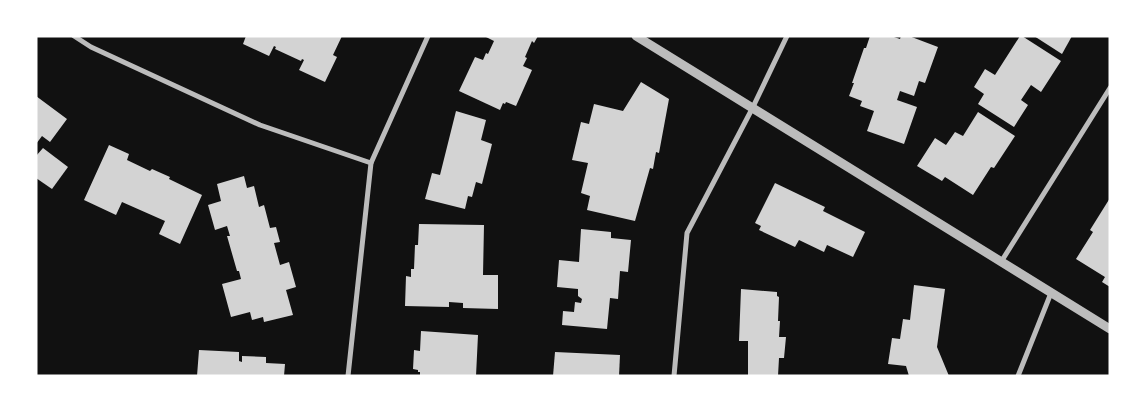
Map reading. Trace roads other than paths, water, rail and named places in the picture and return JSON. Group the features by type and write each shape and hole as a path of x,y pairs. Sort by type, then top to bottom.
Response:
{"street":[{"path":"74,36 91,47 260,125 371,163"},
{"path":"348,376 371,163 428,36"},
{"path":"636,36 1110,329"},
{"path":"674,376 687,233 788,36"},
{"path":"1001,262 1110,88"},
{"path":"1018,376 1051,293"}]}
